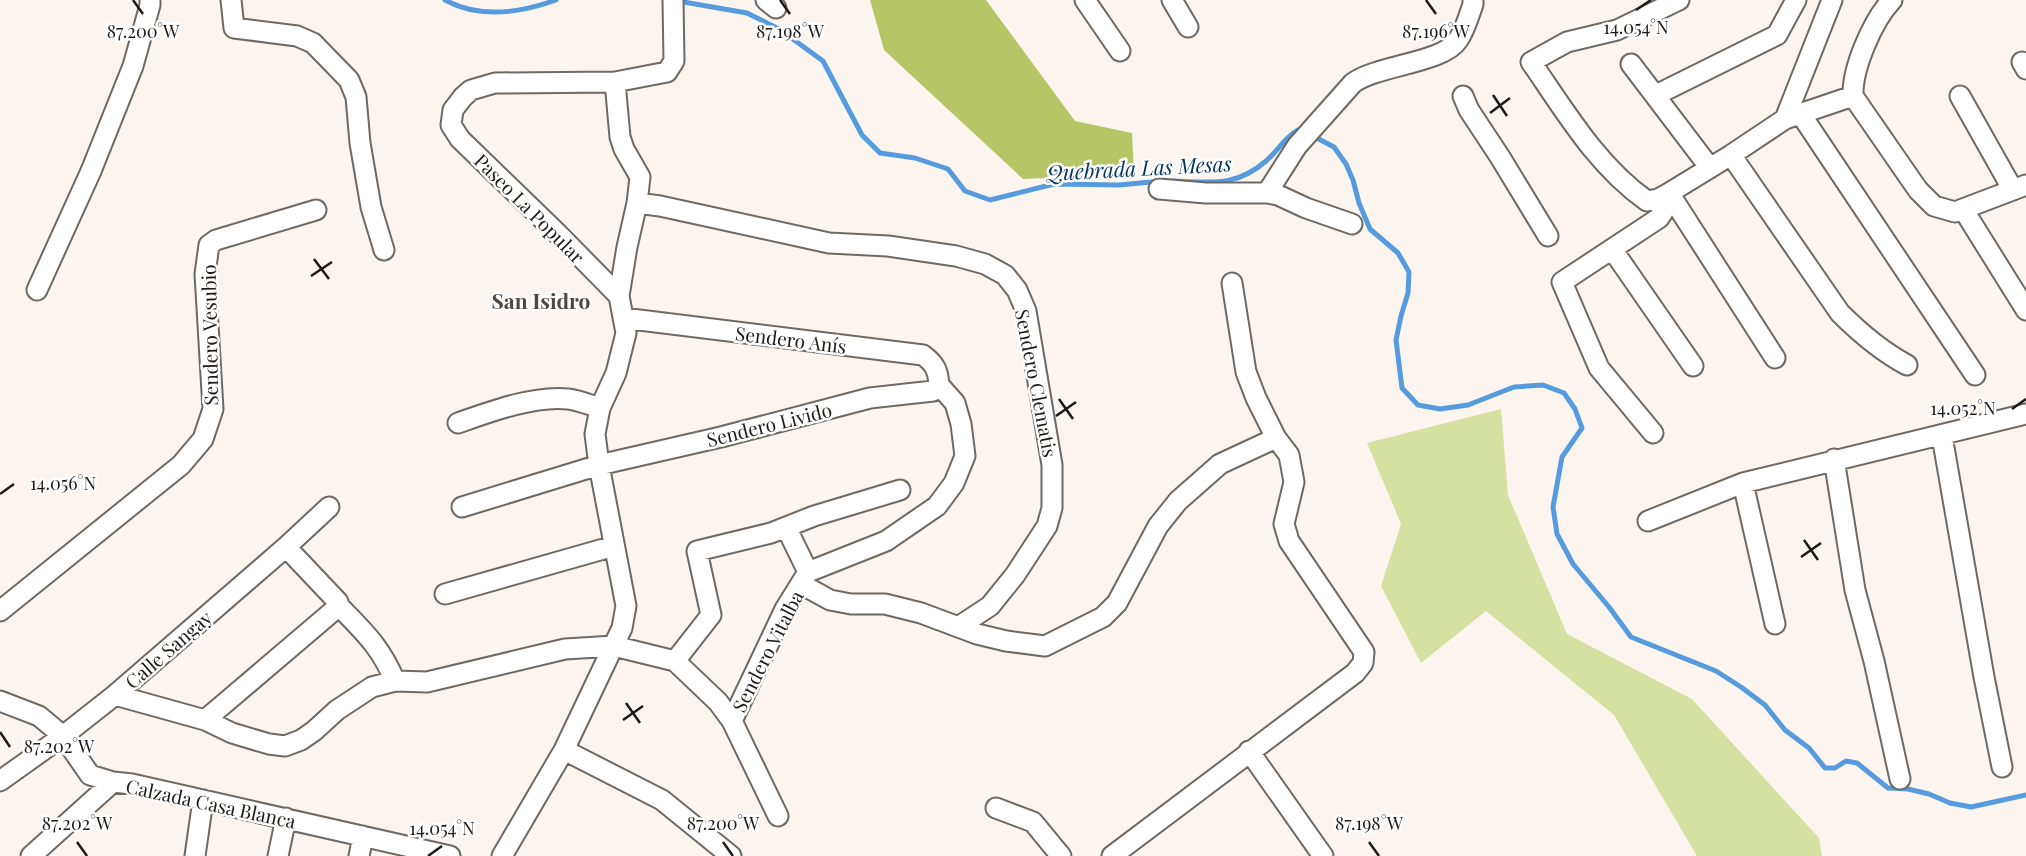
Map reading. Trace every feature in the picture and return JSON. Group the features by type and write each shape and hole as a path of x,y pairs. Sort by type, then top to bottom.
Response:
{"street":[{"path":"37,290 91,170 133,66 150,0"},
{"path":"231,0 234,28 297,36 313,43 349,80 356,97 359,143 371,207 384,250"},
{"name":"Paseo La Popular","path":"618,296 460,139 451,125 453,110 471,90 495,83 615,82 667,72 674,61 673,0"},
{"path":"1085,0 1120,51"},
{"path":"1172,0 1188,27"},
{"path":"1679,0 1617,30 1567,42 1531,62 1611,171 1647,201 1664,196 1793,116 1853,96"},
{"path":"1656,95 1777,35 1796,0"},
{"path":"1793,116 1832,0"},
{"path":"1892,0 1874,25 1855,72 1853,96 1918,190 1934,206 1955,212 2020,187 1959,96"},
{"path":"1267,193 1297,146 1353,83 1363,76 1450,49 1459,40 1476,1"},
{"path":"1631,64 1710,168"},
{"path":"502,856 564,750 622,628 626,606 598,465 595,435 600,408 616,373 626,333 618,296 638,203 640,177 620,137 615,82"},
{"path":"1463,96 1469,110 1548,236"},
{"path":"1793,116 1975,375"},
{"path":"1731,155 1840,313 1862,335 1907,365"},
{"path":"1159,189 1206,193 1267,193 1352,224"},
{"path":"1653,433 1599,368 1562,282 1659,218 1663,212 1664,196"},
{"path":"1664,196 1775,358"},
{"name":"Sendero Clematis","path":"638,203 829,243 888,246 956,256 985,264 1005,275 1017,290 1026,311 1052,465 1052,508 1047,526 1015,575 990,606 958,627"},
{"path":"1963,209 2026,310"},
{"name":"Sendero Vesubio","path":"0,611 181,464 202,439 213,410 205,274 209,245 216,240 316,210"},
{"path":"1612,249 1693,366"},
{"path":"1112,856 1355,673 1363,663 1364,652 1289,541 1284,524 1294,482 1289,455 1276,438 1246,372 1232,283"},
{"name":"Sendero Anís","path":"623,317 923,355 933,362 938,372 939,385"},
{"name":"Sendero Livido","path":"461,507 598,465 721,437 870,398 933,391 939,385"},
{"name":"Sendero Vitalba","path":"732,721 785,609 804,578 886,541 937,506 954,483 965,456 961,424 956,403 939,385"},
{"path":"458,423 522,403 547,400 568,399 600,408"},
{"path":"1648,521 1743,483 2026,414"},
{"path":"1942,436 2002,767"},
{"path":"786,527 804,578 830,600 851,604 885,604 1006,641 1045,646 1103,617 1116,603 1158,526 1178,501 1220,464 1276,438"},
{"path":"1834,460 1854,590 1874,661 1900,779"},
{"path":"1743,483 1775,624"},
{"path":"675,661 711,615 697,551 786,527 900,489"},
{"name":"Calle Sangay","path":"0,782 115,695 286,547 329,506"},
{"path":"445,594 614,546"},
{"path":"286,547 373,641 395,681"},
{"path":"205,720 339,606"},
{"path":"115,695 205,720 232,733 285,746 301,740 337,710 372,687 395,681 427,682 565,649 614,646 675,661 718,702 732,721 778,816"},
{"name":"Calzada Casa Blanca","path":"0,701 39,716 63,736 90,775 450,856"},
{"path":"564,750 662,800 732,856"},
{"path":"1250,751 1323,856"},
{"path":"31,856 113,782"},
{"path":"195,856 203,800"},
{"path":"996,808 1033,822 1060,856"},
{"path":"278,856 286,818"},
{"path":"359,856 363,835"}],"green space":[{"path":"870,0 986,0 1075,121 1132,133 1134,174 1023,179 884,50"},
{"path":"1501,409 1508,495 1567,634 1692,699 1819,838 1822,856 1697,856 1614,715 1486,611 1421,663 1381,586 1401,524 1367,443"}],"waterway":[{"name":"Quebrada Las Mesas","path":"445,0 458,6 486,12 514,11 556,0"},
{"name":"Quebrada Las Mesas","path":"678,1 747,13 779,29 823,61 862,135 880,153 915,158 948,169 965,191 990,200 1054,184 1119,185 1162,181"},
{"name":"Quebrada Las Mesas","path":"1172,181 1222,182 1244,176 1266,161 1293,133 1298,130 1304,132"},
{"name":"Quebrada Las Mesas","path":"1313,136 1334,147 1346,164 1370,229 1398,253 1409,272 1408,293 1396,340 1402,388 1418,405 1440,409 1468,405 1514,387 1543,385 1564,393 1575,409 1582,428 1562,457 1553,507 1557,534 1573,564 1631,637 1716,671 1741,687 1765,705 1785,730 1809,748 1825,768 1835,768 1846,761 1857,763 1888,788 1908,789 1971,807 2026,795"}],"district":[{"name":"San Isidro","path":"541,300"}]}
